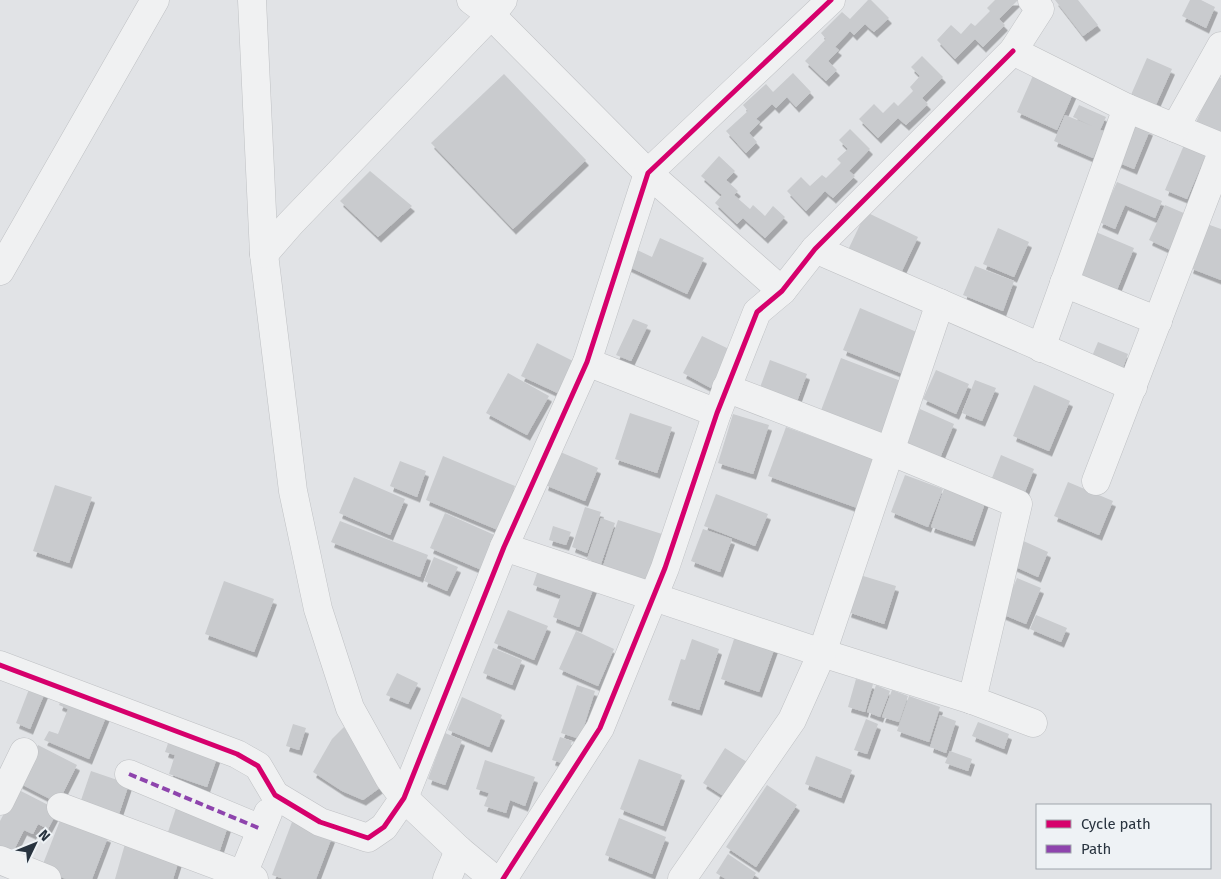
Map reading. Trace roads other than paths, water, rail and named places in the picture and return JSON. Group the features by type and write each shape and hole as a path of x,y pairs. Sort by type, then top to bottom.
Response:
{"street":[{"path":"0,271 155,0"},
{"path":"252,0 264,254 293,491 318,609 350,708 390,778 404,798 459,850 494,879"},
{"path":"0,665 237,754 258,766 275,795 320,822 368,838 384,826 404,798 504,546 587,362 648,173 831,0"},
{"path":"503,879 600,728 666,568 722,400 758,312 782,291 815,249 1013,51 1040,9 1032,0"},
{"path":"264,254 488,5 648,173 782,291"},
{"path":"1175,128 1221,46"},
{"path":"1013,51 1127,108 1221,147"},
{"path":"1041,348 1127,108"},
{"path":"1096,481 1221,155"},
{"path":"815,249 1133,387"},
{"path":"1064,283 1158,321"},
{"path":"682,879 792,720 822,653 940,303"},
{"path":"587,362 722,400 890,451 1018,504 972,700"},
{"path":"504,546 822,653 972,700 1033,723"},
{"path":"0,801 24,752"},
{"path":"129,774 261,829"},
{"path":"61,806 246,877 261,829 275,795"},
{"path":"447,879 459,850"},
{"path":"0,860 47,879"}]}
